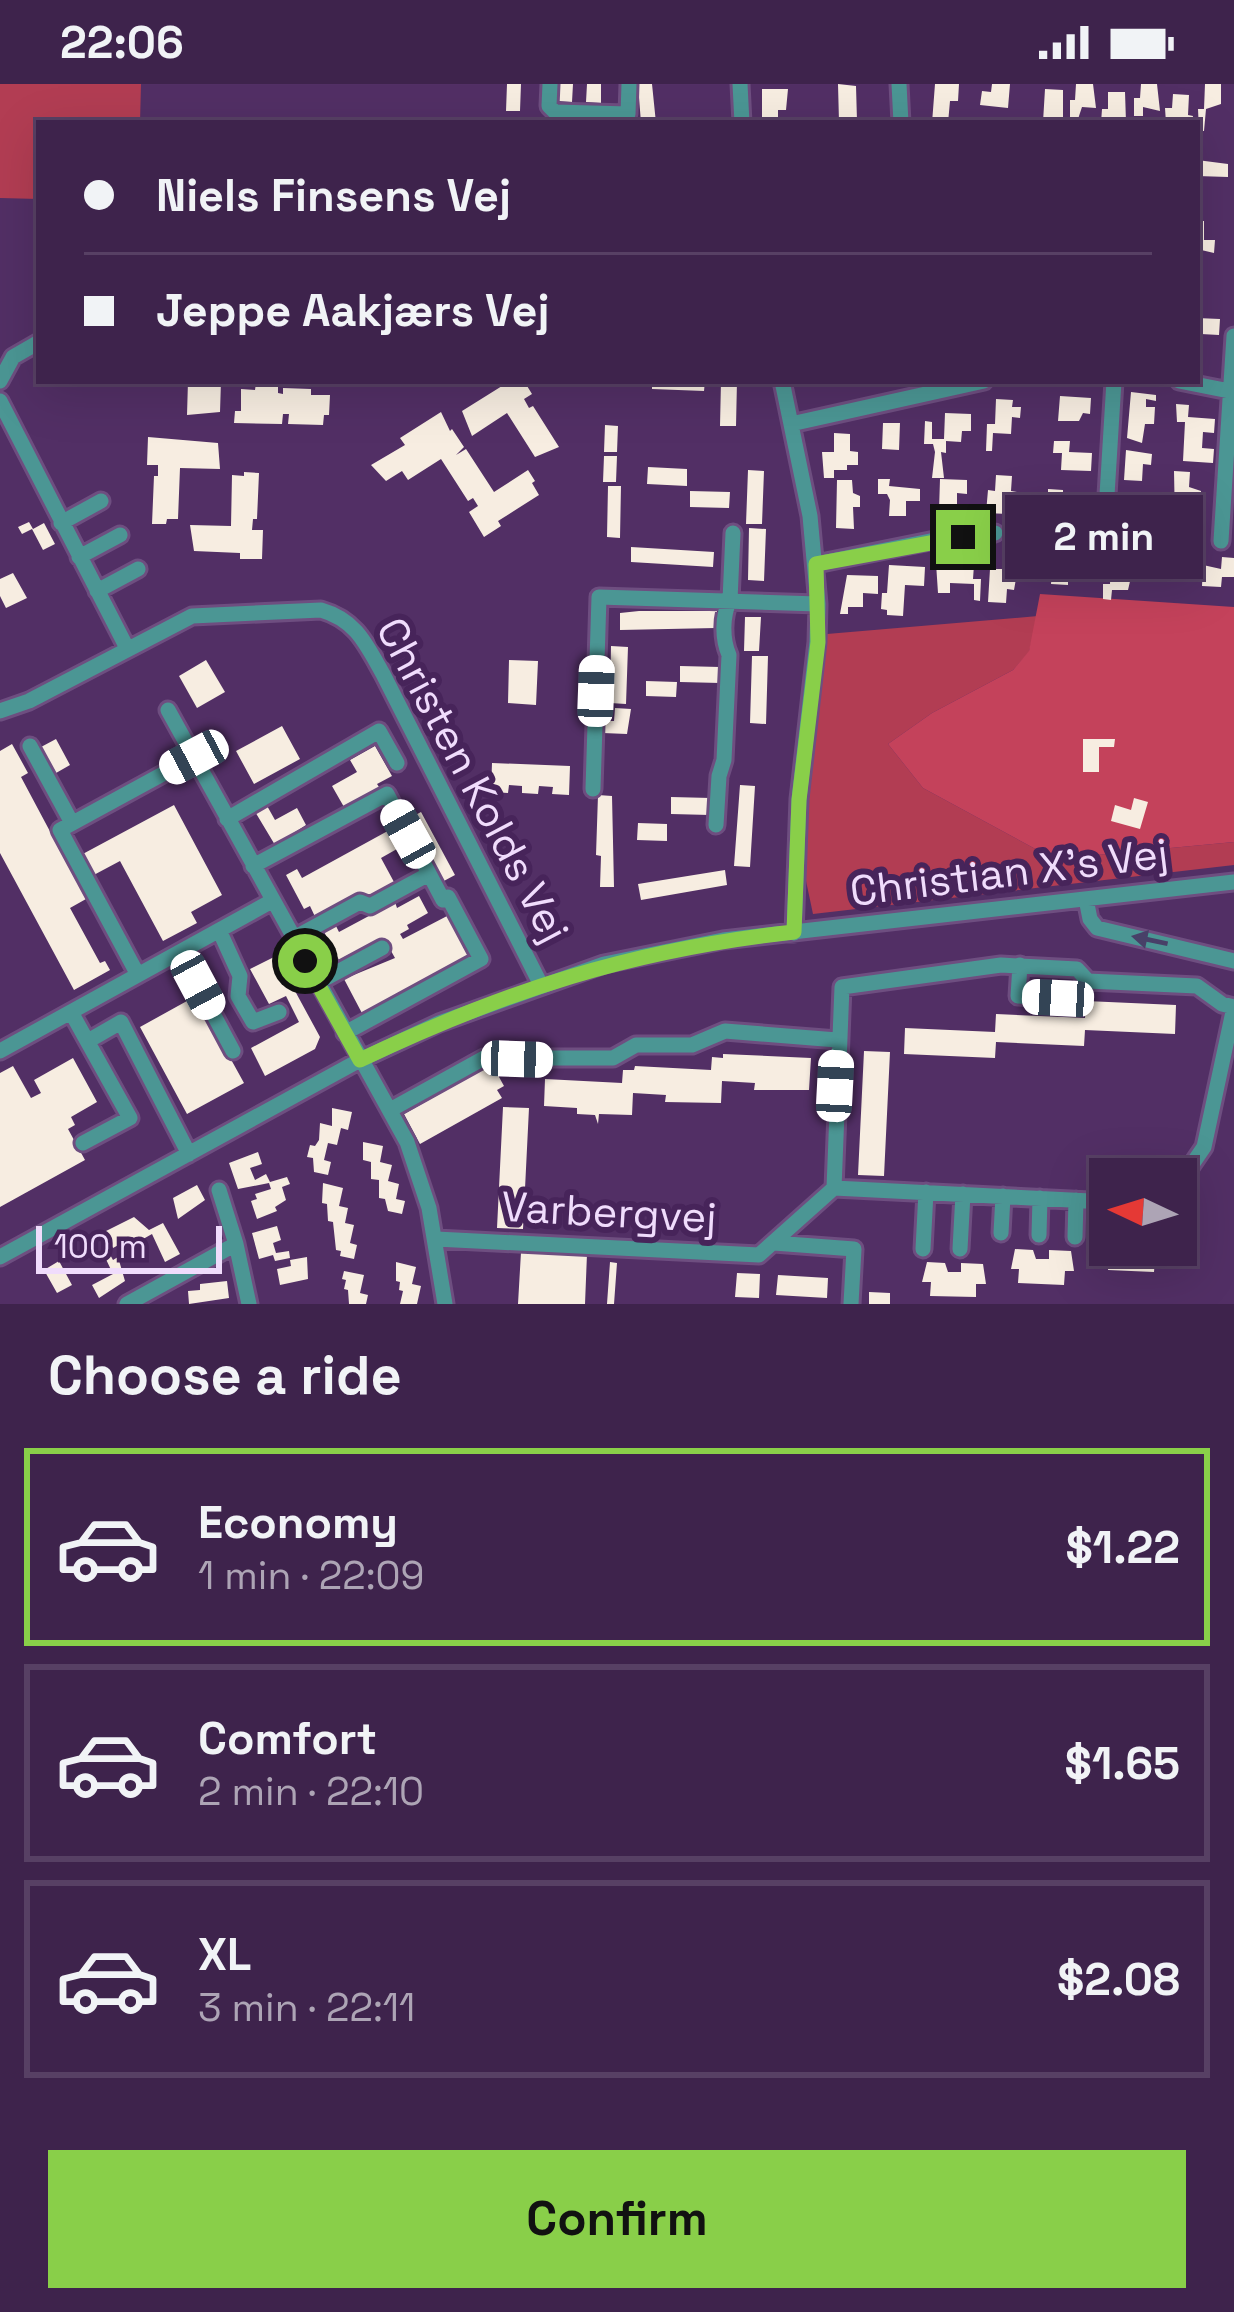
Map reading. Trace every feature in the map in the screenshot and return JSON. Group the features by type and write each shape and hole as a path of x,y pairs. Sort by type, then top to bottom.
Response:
{"street":[{"path":"550,84 549,106 555,112 628,114 629,84"},
{"path":"740,84 742,120"},
{"path":"899,84 901,120"},
{"path":"1221,541 1234,336"},
{"path":"1,373 13,357 36,344"},
{"path":"783,384 816,564 818,604 818,642 799,800 794,932"},
{"path":"790,424 924,387 954,384"},
{"path":"1104,544 1114,384"},
{"path":"1194,384 1233,392"},
{"path":"0,400 127,648"},
{"path":"61,523 101,501"},
{"path":"716,825 724,760 729,655 724,644 725,610 730,600 733,533"},
{"path":"816,564 995,533"},
{"path":"80,557 121,535"},
{"path":"97,591 138,569"},
{"path":"593,789 599,597 818,604"},
{"name":"Christen Kolds Vej","path":"0,711 29,701 192,616 322,610 351,622 383,674 542,985"},
{"path":"168,710 390,1110 424,1187 445,1304"},
{"path":"227,819 380,731 398,763"},
{"path":"30,746 72,823"},
{"path":"138,975 59,830 194,757"},
{"path":"253,866 386,794 443,899 448,897 481,959 345,1033"},
{"path":"292,939 360,902 370,906 429,874"},
{"name":"Christian X's Vej","path":"0,1257 360,1060 439,1023 542,985 723,940 1234,882"},
{"path":"1086,899 1097,928 1234,961"},
{"path":"0,1052 272,901"},
{"path":"219,930 240,976 238,996 253,1022 279,1012"},
{"path":"317,983 382,948"},
{"path":"180,952 233,1051"},
{"path":"1020,965 1018,996 1058,998"},
{"path":"1089,1202 834,1188 842,987 1020,965 1077,969 1088,981 1196,986 1234,1007 1204,1148 1197,1158"},
{"path":"71,1012 130,1118 83,1143"},
{"path":"88,1041 121,1022 189,1154"},
{"path":"390,1110 484,1058 613,1058 636,1045 692,1045 724,1031 837,1040"},
{"name":"Varbergvej","path":"436,1239 759,1255 834,1188"},
{"path":"219,1190 249,1304"},
{"path":"923,1249 926,1192"},
{"path":"961,1249 963,1194"},
{"path":"1001,1233 1003,1196"},
{"path":"1039,1235 1040,1198"},
{"path":"1075,1237 1076,1200"},
{"name":"Varbergvej","path":"774,1243 854,1249 851,1304"},
{"path":"127,1304 236,1244"}],"shaded area":[{"path":"0,84 141,84 140,120 36,120 36,199 0,198"},
{"path":"1040,594 1234,607 1234,842 1054,859 923,788 888,744 932,713 1013,670 1029,651"},
{"path":"1038,616 1029,652 1013,670 932,713 888,744 923,788 1054,859 1234,842 1234,865 813,914 802,862 827,634"}],"building":[{"path":"507,84 521,84 520,111 506,111"},
{"path":"559,84 573,84 572,102 558,101"},
{"path":"587,84 601,84 601,103 586,102"},
{"path":"638,84 652,84 656,120 641,120"},
{"path":"838,84 856,86 857,120 839,120"},
{"path":"935,84 959,84 958,101 950,101 948,120 932,120"},
{"path":"992,84 1010,84 1008,108 980,105 982,91 991,92"},
{"path":"1076,84 1093,84 1096,108 1082,107 1078,120 1070,120 1070,100 1075,100"},
{"path":"1141,84 1157,84 1160,111 1143,107 1143,116 1134,116 1134,98 1140,98"},
{"path":"1205,84 1221,84 1221,104 1206,109 1204,131 1200,131 1198,109 1204,109"},
{"path":"762,89 788,89 786,110 778,110 778,120 762,120"},
{"path":"1045,89 1063,90 1063,120 1043,120"},
{"path":"1108,92 1125,92 1126,120 1101,120 1102,109 1108,109"},
{"path":"1173,94 1189,95 1188,115 1192,120 1166,120 1165,108 1172,108"},
{"path":"1200,160 1228,164 1228,177 1200,176"},
{"path":"1200,221 1204,221 1204,240 1215,240 1214,253 1200,250"},
{"path":"1200,318 1220,319 1219,335 1201,334 1200,347"},
{"path":"188,384 221,384 220,412 187,415"},
{"path":"256,384 278,384 278,393 283,394 283,388 311,389 311,395 330,395 329,415 324,415 323,425 288,424 289,414 283,414 282,424 234,423 235,411 241,411 241,389 255,390"},
{"path":"526,384 532,394 524,399 559,447 535,457 507,413 472,436 462,411 502,386"},
{"path":"652,384 705,384 704,391 652,389"},
{"path":"721,384 737,384 736,426 720,426"},
{"path":"1131,392 1156,395 1156,401 1146,399 1146,407 1155,407 1154,424 1145,424 1142,443 1127,438"},
{"path":"1060,396 1091,398 1090,414 1083,413 1079,421 1058,421"},
{"path":"996,399 1013,400 1012,407 1021,407 1020,418 1012,417 1011,434 993,433 992,451 986,451 987,424 995,424"},
{"path":"1176,404 1189,405 1188,417 1215,419 1214,433 1203,432 1202,448 1214,449 1213,463 1183,461 1185,422 1177,422"},
{"path":"441,412 464,447 456,455 466,449 494,492 528,470 535,481 539,495 498,521 501,526 484,537 469,512 478,506 473,498 468,501 441,459 408,480 402,471 386,481 371,465 405,445 400,438"},
{"path":"945,413 971,414 971,431 962,431 961,442 946,441 946,453 941,452 944,478 932,478 935,452 933,444 924,444 925,421 932,422 932,439 944,439"},
{"path":"883,423 900,423 899,450 882,449"},
{"path":"605,425 618,426 617,452 604,452"},
{"path":"834,433 850,434 850,451 858,452 858,465 847,465 847,470 834,470 834,478 824,478 822,452 834,452"},
{"path":"148,437 218,443 220,469 180,468 178,519 167,519 166,524 152,524 158,465 147,465"},
{"path":"1054,441 1070,441 1069,452 1092,453 1091,471 1061,470 1062,453 1053,453"},
{"path":"1126,450 1152,454 1151,465 1143,464 1142,481 1124,480"},
{"path":"604,456 617,456 616,482 603,482"},
{"path":"648,467 687,469 687,486 647,484"},
{"path":"748,470 764,471 762,524 746,524"},
{"path":"1174,471 1190,472 1189,487 1201,491 1202,508 1192,508 1191,524 1175,523"},
{"path":"244,472 259,473 257,519 253,519 252,530 263,530 262,559 194,551 190,525 231,526 232,475 244,476"},
{"path":"996,475 1012,476 1011,491 1017,492 1015,520 1008,520 1008,514 986,513 988,490 995,491"},
{"path":"878,479 890,479 889,486 920,489 920,501 906,501 906,516 889,516 890,500 887,494 878,494"},
{"path":"940,479 967,480 967,494 957,493 957,511 939,511"},
{"path":"837,480 852,480 853,493 860,496 860,507 853,507 854,529 836,528"},
{"path":"608,486 621,486 620,538 607,537"},
{"path":"1048,489 1063,490 1063,503 1081,504 1080,527 1053,526 1054,504 1048,503"},
{"path":"690,491 730,492 729,508 690,507"},
{"path":"1133,501 1151,502 1151,511 1144,511 1150,514 1143,536 1124,535 1125,510 1133,511"},
{"path":"29,522 33,529 44,523 55,544 43,550 32,529 22,534 18,527"},
{"path":"749,528 766,529 764,581 748,580"},
{"path":"1191,546 1202,547 1200,567 1170,565 1171,549 1191,551"},
{"path":"631,547 714,552 713,567 631,562"},
{"path":"1111,553 1130,554 1131,577 1128,590 1112,590 1111,600 1103,599 1103,584 1110,584"},
{"path":"1053,557 1078,558 1074,581 1051,584"},
{"path":"1222,557 1234,558 1234,577 1222,577 1221,587 1202,586 1203,565 1221,569"},
{"path":"936,563 974,565 973,579 981,579 980,601 974,600 974,584 950,583 950,593 938,593"},
{"path":"889,565 925,567 924,586 905,585 903,616 887,615 881,609"},
{"path":"990,569 1017,573 1014,590 1007,589 1006,603 988,602"},
{"path":"13,573 27,598 6,608 0,579"},
{"path":"847,575 878,576 878,594 863,593 863,607 848,607 848,614 840,614"},
{"path":"717,611 716,628 620,630 620,613"},
{"path":"745,617 761,617 759,651 744,651"},
{"path":"611,646 628,647 626,704 610,703"},
{"path":"752,656 768,656 766,724 750,723"},
{"path":"206,660 225,692 197,708 179,676"},
{"path":"509,660 538,661 536,705 508,703"},
{"path":"680,666 720,667 720,683 680,682"},
{"path":"646,681 677,682 676,697 646,696"},
{"path":"615,708 631,709 627,734 603,733 604,721 614,721"},
{"path":"282,726 300,759 254,784 236,751"},
{"path":"56,739 70,765 56,773 41,747"},
{"path":"1083,739 1115,739 1114,747 1099,747 1099,772 1083,772"},
{"path":"12,744 28,773 21,777 86,899 70,908 100,963 105,961 110,970 74,990 0,853 0,751"},
{"path":"375,746 392,776 377,784 381,790 344,807 332,786 357,772 350,760"},
{"path":"492,763 570,766 569,795 552,794 553,787 539,786 538,794 522,793 522,786 509,785 508,793 491,792"},
{"path":"740,785 755,786 750,867 734,866"},
{"path":"598,795 612,796 614,887 600,887"},
{"path":"671,797 711,798 710,815 671,814"},
{"path":"1134,798 1148,802 1140,829 1111,821 1115,805 1131,810"},
{"path":"266,804 275,820 297,808 306,825 275,845 254,810"},
{"path":"174,805 222,895 191,912 197,923 163,941 120,861 90,877 79,856"},
{"path":"421,812 455,875 442,882 408,819"},
{"path":"638,823 667,824 667,841 637,840"},
{"path":"395,827 404,845 381,858 394,882 318,923 310,906 304,909 286,875 297,869 302,878"},
{"path":"725,870 727,885 641,900 638,884"},
{"path":"419,896 428,913 407,925 409,929 400,934 403,939 449,915 472,959 364,1017 344,979 395,958 386,942 353,960 350,954 339,960 322,928 334,922 339,932 395,902 397,908"},
{"path":"276,956 320,1037 315,1049 265,1076 251,1048 299,1022 286,996 269,1004 250,969"},
{"path":"196,996 244,1083 187,1114 140,1027"},
{"path":"1086,1001 1176,1005 1175,1034 1085,1030 1084,1046 996,1042 995,1058 904,1054 905,1028 995,1032 996,1014 1085,1018"},
{"path":"864,1051 890,1052 884,1176 858,1175"},
{"path":"723,1054 811,1058 809,1090 754,1090 755,1083 722,1081 721,1103 665,1102 666,1095 633,1093 632,1115 599,1114 598,1124 595,1115 577,1114 577,1108 544,1106 545,1079 622,1083 623,1070 635,1066 711,1070 712,1057 723,1058"},
{"path":"73,1058 97,1102 71,1117 75,1125 68,1129 85,1160 0,1207 0,1073 13,1066 31,1098 41,1093 34,1080"},
{"path":"485,1068 487,1072 494,1068 504,1086 497,1090 502,1098 420,1144 404,1114"},
{"path":"503,1107 529,1108 523,1229 497,1228"},
{"path":"332,1108 352,1112 348,1130 341,1128 337,1145 328,1143 324,1160 331,1162 328,1175 314,1172 313,1158 307,1157 310,1145 319,1140 320,1123 332,1126"},
{"path":"363,1142 383,1146 380,1162 392,1165 388,1181 399,1184 396,1199 405,1201 402,1214 388,1211 385,1199 379,1198 379,1180 371,1179 371,1162 363,1160"},
{"path":"258,1152 262,1164 250,1168 255,1180 266,1174 270,1182 287,1177 290,1184 282,1187 286,1200 275,1207 277,1211 257,1219 251,1201 257,1199 255,1194 271,1189 269,1183 238,1189 229,1163"},
{"path":"323,1183 343,1188 339,1206 348,1208 345,1223 354,1225 350,1243 357,1245 354,1259 336,1250 333,1222 328,1221 327,1204 322,1203"},
{"path":"197,1185 205,1200 178,1219 173,1198"},
{"path":"134,1217 149,1230 163,1223 180,1254 165,1262 152,1234 113,1248 104,1232"},
{"path":"277,1226 281,1240 273,1243 276,1253 289,1251 290,1258 259,1259 252,1233"},
{"path":"1015,1249 1033,1250 1036,1259 1049,1259 1049,1250 1071,1251 1074,1271 1065,1271 1064,1285 1018,1283 1019,1269 1011,1269"},
{"path":"108,1251 113,1260 118,1257 125,1281 99,1298 92,1285 113,1274 103,1253"},
{"path":"521,1252 587,1254 585,1304 518,1304"},
{"path":"307,1257 308,1279 280,1285 277,1269"},
{"path":"59,1261 72,1285 57,1293 44,1270"},
{"path":"396,1262 416,1267 412,1284 421,1286 417,1304 400,1304 403,1291 396,1281"},
{"path":"610,1262 617,1263 614,1304 607,1304"},
{"path":"927,1262 945,1263 948,1272 961,1272 961,1263 983,1264 986,1284 976,1284 976,1297 930,1296 931,1282 922,1282"},
{"path":"1108,1266 1154,1266 1154,1272 1108,1270"},
{"path":"344,1271 364,1275 360,1293 368,1295 366,1304 349,1304"},
{"path":"737,1273 760,1274 759,1298 735,1297"},
{"path":"778,1275 828,1278 827,1298 776,1295"},
{"path":"227,1281 229,1298 189,1304 188,1291 200,1290 200,1284"},
{"path":"869,1292 890,1293 890,1304 869,1304"}],"route":[{"path":"305,961 360,1060 439,1023 604,964 723,940 794,932 799,800 818,642 816,564 963,537"}]}
